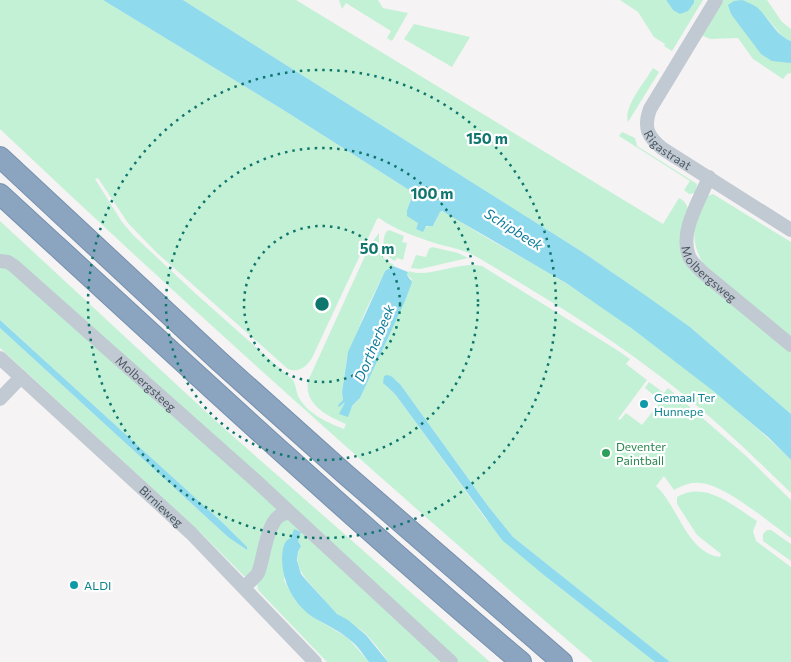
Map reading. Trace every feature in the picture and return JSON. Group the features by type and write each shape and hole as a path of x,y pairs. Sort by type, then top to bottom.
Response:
{"highway":[{"path":"0,158 219,362 562,662"},
{"path":"0,194 270,441 521,662"}],"street":[{"name":"Rigastraat","path":"716,0 650,109 646,120 649,134 658,145 791,230"},
{"name":"Molbergsweg","path":"710,177 688,228 686,239 690,258 701,271 791,345"},
{"name":"Molbergsteeg","path":"0,261 8,262 14,266 226,454 451,662"},
{"name":"Birnieweg","path":"0,358 190,533 315,662"},
{"path":"0,399 21,377"},
{"path":"244,587 258,573 264,548 277,517 289,513"}],"green space":[{"path":"0,0 103,0 285,111 409,190 413,194 407,210 418,223 416,229 434,225 440,211 449,214 597,303 711,389 791,460 791,493 740,444 668,382 586,324 472,255 407,233 379,218 312,358 302,368 296,370 288,369 156,252 128,223 98,178 95,179 122,222 133,235 293,380 298,396 306,407 325,420 344,429 346,424 325,413 314,403 310,397 308,381 370,245 379,233 380,252 385,259 394,265 392,269 385,271 366,310 347,357 342,392 345,402 340,414 344,415 360,398 412,279 407,275 409,271 425,273 463,266 482,266 630,359 626,364 647,380 618,419 620,420 626,413 642,425 661,401 645,388 649,382 664,393 668,388 745,455 791,500 791,538 747,505 710,485 693,483 674,490 664,476 656,486 671,505 691,538 709,554 720,557 721,554 697,535 677,504 677,497 698,491 709,493 729,502 757,521 753,531 756,541 791,567 791,662 670,662 513,537 488,506 400,384 396,380 385,385 395,394 485,518 545,576 655,662 593,662 293,399 0,129"},
{"path":"183,0 296,0 663,224 679,198 684,202 689,214 682,249 791,351 791,414 690,327 584,253"},
{"path":"339,0 378,0 383,8 408,13 392,41 387,38 391,31 346,3 342,9"},
{"path":"620,0 666,0 673,10 694,3 694,0 703,0 672,51 654,37 638,12"},
{"path":"723,0 767,0 782,22 791,29 791,41 783,37 759,9 730,8 731,14 791,63 791,73 787,74 783,79 753,59 738,38 710,39 701,35"},
{"path":"414,24 470,37 452,67 404,39"},
{"path":"653,68 659,72 628,122 627,116 632,102"},
{"path":"622,132 635,138 637,146 697,184 696,193 689,194 684,190 690,181 619,136"},
{"path":"713,194 791,242 791,338 703,264 694,238 696,223 705,197"},
{"path":"0,221 218,423 490,662 458,662 0,258"},
{"path":"389,230 404,236 402,242 407,243 403,260 397,258 395,261 391,259 384,249 386,232"},
{"path":"432,247 458,253 468,258 420,269 411,268 416,255 426,257 429,249"},
{"path":"0,264 3,264 279,508 257,565 248,576 244,576 202,534 0,348 0,328 228,537 246,550 237,537 223,523 0,320"},
{"path":"287,518 445,662 388,662 366,634 340,617 302,574 298,561 301,546 298,541 298,530 284,580 295,600 304,609 313,617 348,638 369,662 327,662 258,590 257,584 276,526"},
{"path":"767,530 771,530 791,544 791,561 763,541 763,534"}],"water":[{"name":"Schipbeek","path":"103,0 183,0 584,253 690,327 791,414 791,460 768,437 712,390 634,330 566,283 442,211 433,226 426,226 423,232 416,229 418,223 407,216 407,210 413,194 409,190 285,111"},
{"path":"666,0 694,0 694,3 688,11 680,14 673,10"},
{"path":"742,0 758,8 782,36 791,41 791,63 772,61 761,54 731,14 728,5 734,1"},
{"name":"Dortherbeek","path":"393,266 408,272 407,275 412,282 360,398 352,406 348,417 339,414 345,402 339,407 338,405 343,400 342,392 348,352 385,271 392,269"},
{"path":"0,320 223,523 247,547 247,550 228,537 0,328"},
{"path":"387,375 400,384 488,506 513,537 670,662 655,662 502,540 395,394 383,383 384,376"},
{"path":"294,529 301,532 298,541 301,546 297,560 301,574 337,614 348,620 366,635 388,662 369,662 352,641 308,614 291,593 284,575 282,557 285,543 291,538"}],"place":[{"name":"Gemaal Ter Hunnepe","path":"644,404"},
{"name":"Deventer Paintball","path":"606,453"},
{"name":"ALDI","path":"74,585"}]}
